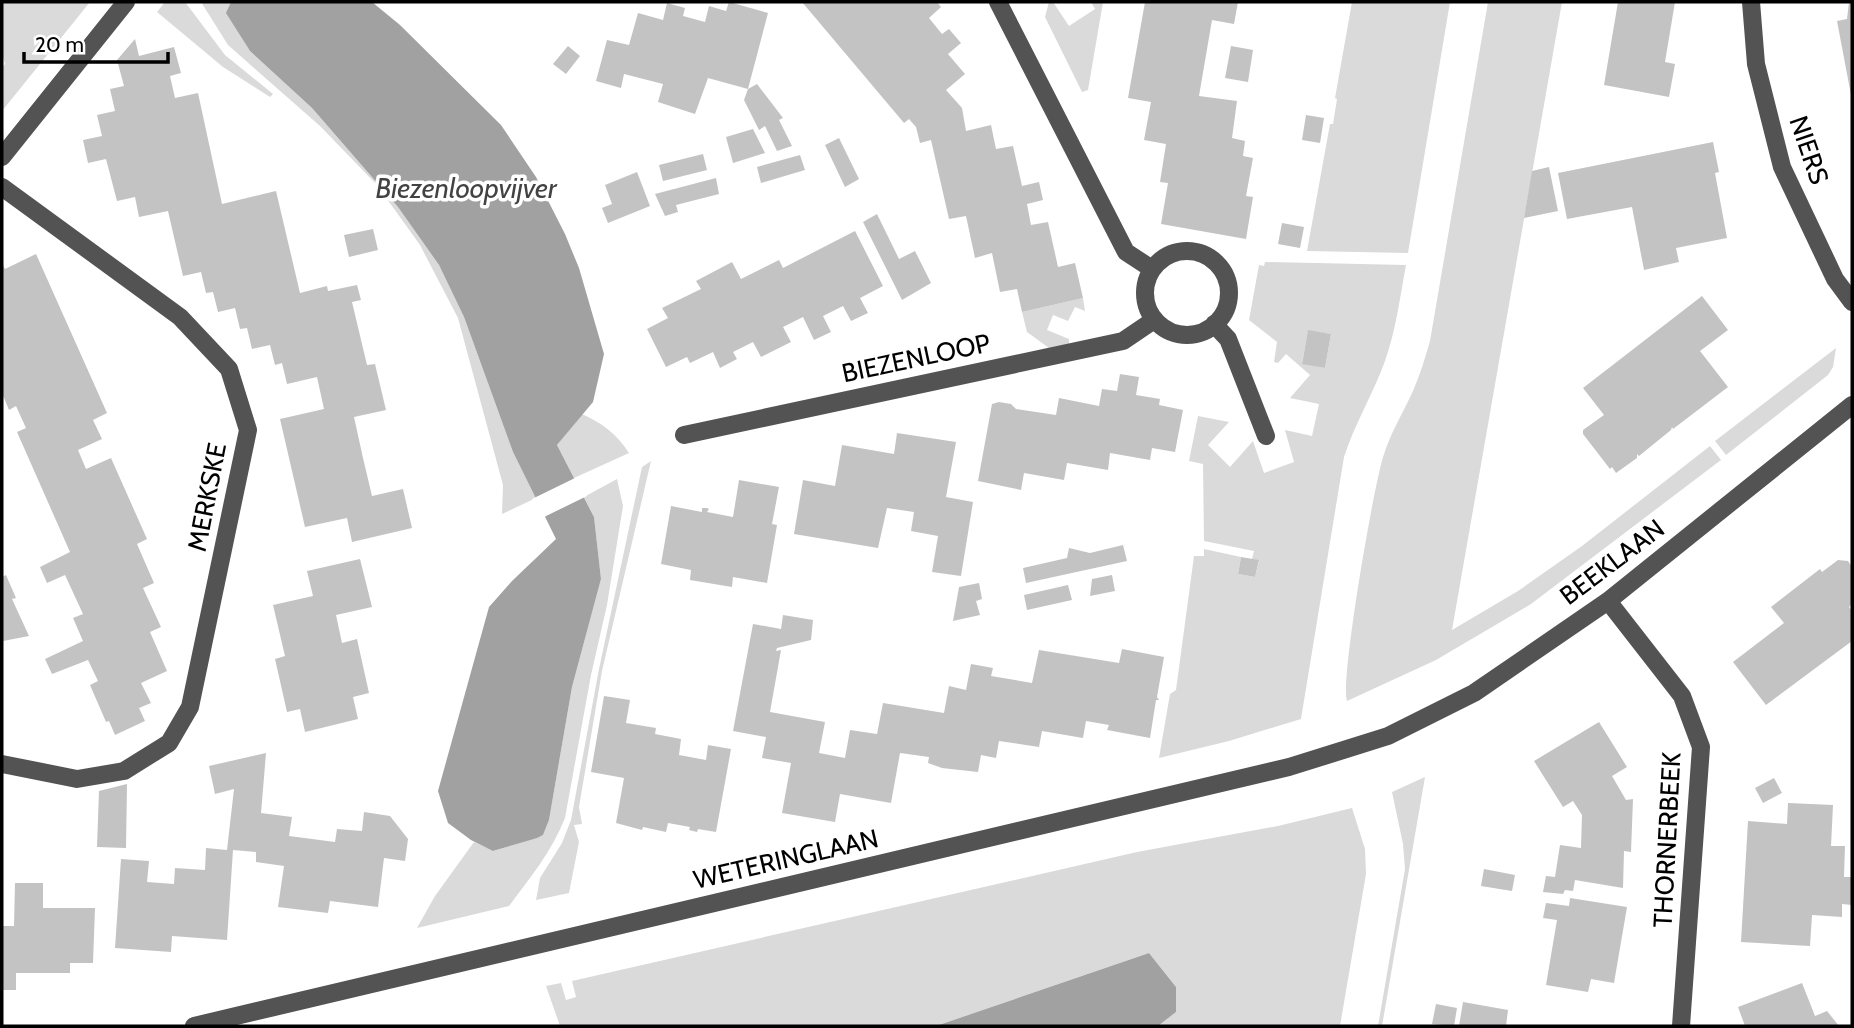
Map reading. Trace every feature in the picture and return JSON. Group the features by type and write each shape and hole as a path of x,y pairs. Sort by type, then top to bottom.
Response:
{"street":[{"path":"2,156 126,2"},
{"path":"998,2 1126,252 1152,269"},
{"name":"NIERS","path":"1751,2 1756,64 1782,167 1835,279 1852,302"},
{"name":"MERKSKE","path":"2,187 180,317 229,369 248,430 190,707 169,743 124,771 77,779 2,764"},
{"path":"1186,250 1202,253 1215,260 1225,272 1229,287 1229,303 1221,320 1206,331 1188,335 1170,331 1154,320 1146,303 1145,288 1152,269 1158,261 1186,250"},
{"name":"BIEZENLOOP","path":"684,435 1123,341 1154,320"},
{"path":"1214,324 1228,339 1266,436"},
{"name":"BEEKLAAN","path":"1388,736 1475,693 1608,601 1852,405"},
{"name":"THORNERBEEK","path":"1608,601 1682,696 1701,747 1681,1026"},
{"name":"WETERINGLAAN","path":"194,1026 1289,767 1388,736"}],"shaded area":[{"path":"2,2 90,2 2,111 2,67 5,64 2,53"},
{"path":"165,2 185,2 225,55 273,94 270,97 223,67 157,12"},
{"path":"201,2 231,2 227,13 250,51 312,108 398,207 439,265 464,317 513,452 536,498 502,514 503,485 458,318 420,245 377,185 320,126 228,45"},
{"path":"1049,2 1053,2 1069,26 1095,9 1091,2 1103,2 1088,90 1082,92 1045,17"},
{"path":"1352,2 1450,2 1408,253 1307,251 1330,124 1333,124"},
{"path":"1488,2 1562,2 1452,630 1518,591 1582,546 1710,446 1721,460 1531,604 1436,660 1347,701 1348,658 1353,621 1379,472 1387,446 1416,385 1430,341"},
{"path":"1265,262 1406,265 1389,349 1344,457 1301,719 1229,741 1159,758 1170,694 1176,690 1194,556 1204,556 1204,549 1241,557 1238,574 1255,577 1259,561 1252,559 1254,551 1204,541 1203,464 1189,461 1198,416 1229,422 1208,445 1230,467 1253,441 1264,473 1294,462 1285,430 1312,436 1319,404 1290,398 1310,375 1286,354 1278,363 1274,362 1277,342 1249,320 1259,265 1264,266","holes":["1308,331 1331,334 1325,368 1302,363"]},
{"path":"1083,298 1085,311 1075,307 1068,321 1053,315 1047,330 1069,339 1069,344 1049,348 1027,332 1022,312"},
{"path":"1836,348 1833,367 1828,375 1726,455 1715,441"},
{"path":"582,414 608,430 629,453 574,478 557,445"},
{"path":"651,461 602,671 579,807 582,824 574,825 579,842 569,893 536,900 540,878 562,843 571,820 599,669 642,467"},
{"path":"617,479 623,506 607,605 591,675 565,818 560,830 540,864 509,906 417,928 435,896 474,842 494,851 543,835 549,820 572,687 601,579 594,517 584,497"},
{"path":"1425,777 1382,1026 1378,1026 1405,869 1403,844 1392,792"},
{"path":"1352,808 1365,849 1366,874 1340,1026 1158,1026 1176,1012 1176,987 1149,953 936,1026 560,1026 546,986 561,983 566,1000 576,997 572,981 1137,852 1278,826"}],"water":[{"name":"Biezenloopvijver","path":"231,2 372,2 400,25 501,125 536,177 579,268 604,354 593,402 557,445 594,517 601,579 572,687 549,820 543,835 537,838 493,851 471,840 448,823 438,791 489,607 556,539 513,452 464,317 439,265 398,207 312,108 250,51 226,13"},
{"path":"1149,953 1176,987 1176,1012 1158,1026 936,1026"}],"pier":[{"path":"577,477 587,496 542,518 532,499"}],"building":[{"path":"729,2 768,13 748,89 708,78 695,114 658,102 663,84 624,74 621,88 596,81 607,40 629,45 638,13 663,20 667,3 685,8 683,16 705,22 709,6 726,11"},
{"path":"802,2 937,2 941,7 929,18 942,34 949,29 961,43 948,54 965,74 946,90 962,108 966,131 991,125 996,149 1013,146 1022,186 1039,182 1043,200 1027,204 1031,225 1048,222 1058,267 1075,263 1083,298 1022,312 1017,289 1000,292 992,253 975,258 966,216 949,219 931,140 920,143 916,127 909,119 904,123"},
{"path":"1145,2 1238,2 1234,24 1212,20 1199,96 1237,101 1232,138 1245,141 1243,156 1253,158 1246,196 1253,197 1246,239 1161,224 1168,183 1160,182 1166,144 1144,140 1151,102 1128,98"},
{"path":"1618,2 1675,2 1665,62 1675,64 1669,97 1604,85"},
{"path":"1849,2 1852,2 1851,95 1837,21 1847,19"},
{"path":"135,39 139,56 174,47 181,73 170,76 175,98 198,93 222,204 276,191 300,293 327,286 328,291 357,285 361,300 352,302 367,365 375,364 386,410 354,417 363,458 372,496 403,489 412,528 352,542 347,518 305,527 280,419 324,409 317,377 287,384 282,363 275,365 270,345 252,349 247,328 240,329 235,308 218,312 213,292 206,293 201,272 183,276 168,211 139,217 135,197 117,201 106,159 88,163 83,140 102,136 97,115 115,111 110,89 124,86 117,60"},
{"path":"568,46 580,56 566,74 553,64"},
{"path":"1231,46 1253,50 1248,82 1225,78"},
{"path":"757,84 783,118 779,120 792,146 777,151 765,126 759,130 744,100 748,89"},
{"path":"1306,115 1324,118 1320,143 1302,140"},
{"path":"753,129 765,153 733,163 726,137"},
{"path":"839,138 859,179 845,187 825,145"},
{"path":"1713,142 1719,172 1715,173 1727,238 1676,248 1679,262 1644,270 1632,207 1567,219 1558,173"},
{"path":"703,154 707,170 663,181 659,165"},
{"path":"800,155 805,170 761,183 757,167"},
{"path":"1549,167 1558,211 1524,218 1532,171"},
{"path":"637,172 650,206 608,223 602,208 612,204 605,185"},
{"path":"716,178 719,194 676,205 678,212 665,216 655,194"},
{"path":"877,214 899,259 915,251 931,283 902,300 863,222"},
{"path":"1282,223 1304,227 1300,248 1278,244"},
{"path":"373,229 378,250 349,257 344,235"},
{"path":"855,231 883,286 860,298 868,313 851,321 843,306 823,316 831,332 814,340 803,317 783,327 791,342 761,357 753,342 733,352 737,359 720,368 713,352 690,363 687,357 666,367 647,329 668,318 662,308 701,289 696,281 732,262 741,279 779,260 783,268"},
{"path":"36,254 107,413 93,420 102,439 78,450 86,469 111,458 147,539 137,544 154,583 143,588 161,627 150,632 167,671 141,683 151,703 139,708 145,721 115,735 109,721 106,722 90,685 98,681 88,660 52,674 45,659 83,641 73,618 83,614 65,575 47,583 40,567 70,552 17,432 26,428 16,406 9,410 2,393 2,263 5,269"},
{"path":"1702,296 1728,330 1700,351 1728,387 1673,429 1672,427 1616,473 1583,434 1583,430 1604,415 1583,388"},
{"path":"1308,330 1331,334 1325,368 1302,364"},
{"path":"1120,374 1139,377 1136,395 1160,399 1159,405 1183,410 1175,452 1152,448 1150,460 1110,453 1108,470 1067,463 1064,480 1024,473 1021,490 978,481 992,404 1011,404 1016,409 1056,415 1059,398 1099,406 1102,389 1117,391"},
{"path":"897,433 956,442 946,497 973,502 961,576 932,572 938,536 911,531 914,512 887,508 878,548 794,534 803,480 835,486 842,445 894,454"},
{"path":"739,480 779,487 772,524 777,525 767,583 733,577 732,587 690,580 691,570 661,564 671,506 702,512 702,508 707,508 707,512 733,517"},
{"path":"1123,545 1127,561 1026,583 1023,568 1067,558 1069,548 1090,553"},
{"path":"1241,557 1259,560 1255,577 1238,574"},
{"path":"360,559 372,607 336,615 342,643 357,639 369,693 353,697 358,719 305,732 300,709 287,712 275,659 285,656 273,605 313,596 307,571"},
{"path":"1838,560 1848,561 1852,567 1852,604 1849,607 1852,611 1852,641 1766,705 1733,662 1784,623 1771,607 1820,569 1822,572"},
{"path":"6,575 16,598 12,599 29,636 3,641 2,577"},
{"path":"1112,575 1115,591 1090,596 1092,579"},
{"path":"979,583 982,599 976,601 980,615 953,621 959,587"},
{"path":"1068,585 1072,600 1027,610 1024,595"},
{"path":"783,615 813,620 811,640 777,648 776,651 781,650 770,712 825,722 819,753 845,758 850,730 877,734 883,703 944,713 949,686 966,690 971,664 993,668 991,676 1032,683 1039,650 1119,663 1122,649 1164,657 1157,697 1159,700 1156,700 1150,738 1107,730 1109,725 1086,721 1083,738 1042,731 1039,747 999,741 996,758 981,755 978,772 942,768 928,763 929,757 900,753 891,803 840,794 835,822 782,813 791,763 762,758 766,737 733,731 753,624 781,629"},
{"path":"604,696 630,700 626,723 656,728 655,734 681,739 679,755 706,760 708,745 731,749 716,832 698,829 697,832 689,830 690,827 668,823 666,832 643,827 642,830 616,823 624,778 591,772"},
{"path":"1599,722 1627,767 1612,776 1626,800 1633,799 1631,852 1624,851 1623,888 1575,880 1573,891 1565,890 1563,894 1543,892 1546,876 1555,877 1560,845 1581,848 1582,815 1573,801 1563,807 1534,761"},
{"path":"266,753 261,813 292,817 289,836 335,842 337,829 362,831 364,812 390,816 408,839 405,861 384,858 378,907 330,901 328,913 278,907 284,866 256,862 256,852 233,850 227,940 172,936 171,952 115,948 121,859 149,861 147,882 174,884 175,868 205,870 206,848 227,850 234,789 215,794 209,766"},
{"path":"1774,778 1782,793 1763,803 1755,788"},
{"path":"127,784 126,848 97,847 99,791"},
{"path":"1788,803 1833,805 1831,846 1845,846 1844,877 1852,877 1852,905 1842,904 1842,917 1812,915 1810,946 1741,942 1748,821 1787,824"},
{"path":"1484,869 1515,875 1512,891 1481,886"},
{"path":"15,883 43,883 43,908 95,908 93,963 70,963 70,973 16,973 16,990 2,990 2,926 14,926"},
{"path":"1570,898 1627,907 1614,983 1591,979 1588,992 1546,985 1557,920 1543,918 1546,903 1569,906"},
{"path":"1802,983 1815,1016 1827,1011 1839,1026 1745,1026 1738,1007"},
{"path":"1463,1002 1508,1010 1506,1026 1459,1026"},
{"path":"1436,1004 1457,1008 1454,1026 1432,1024"}]}
